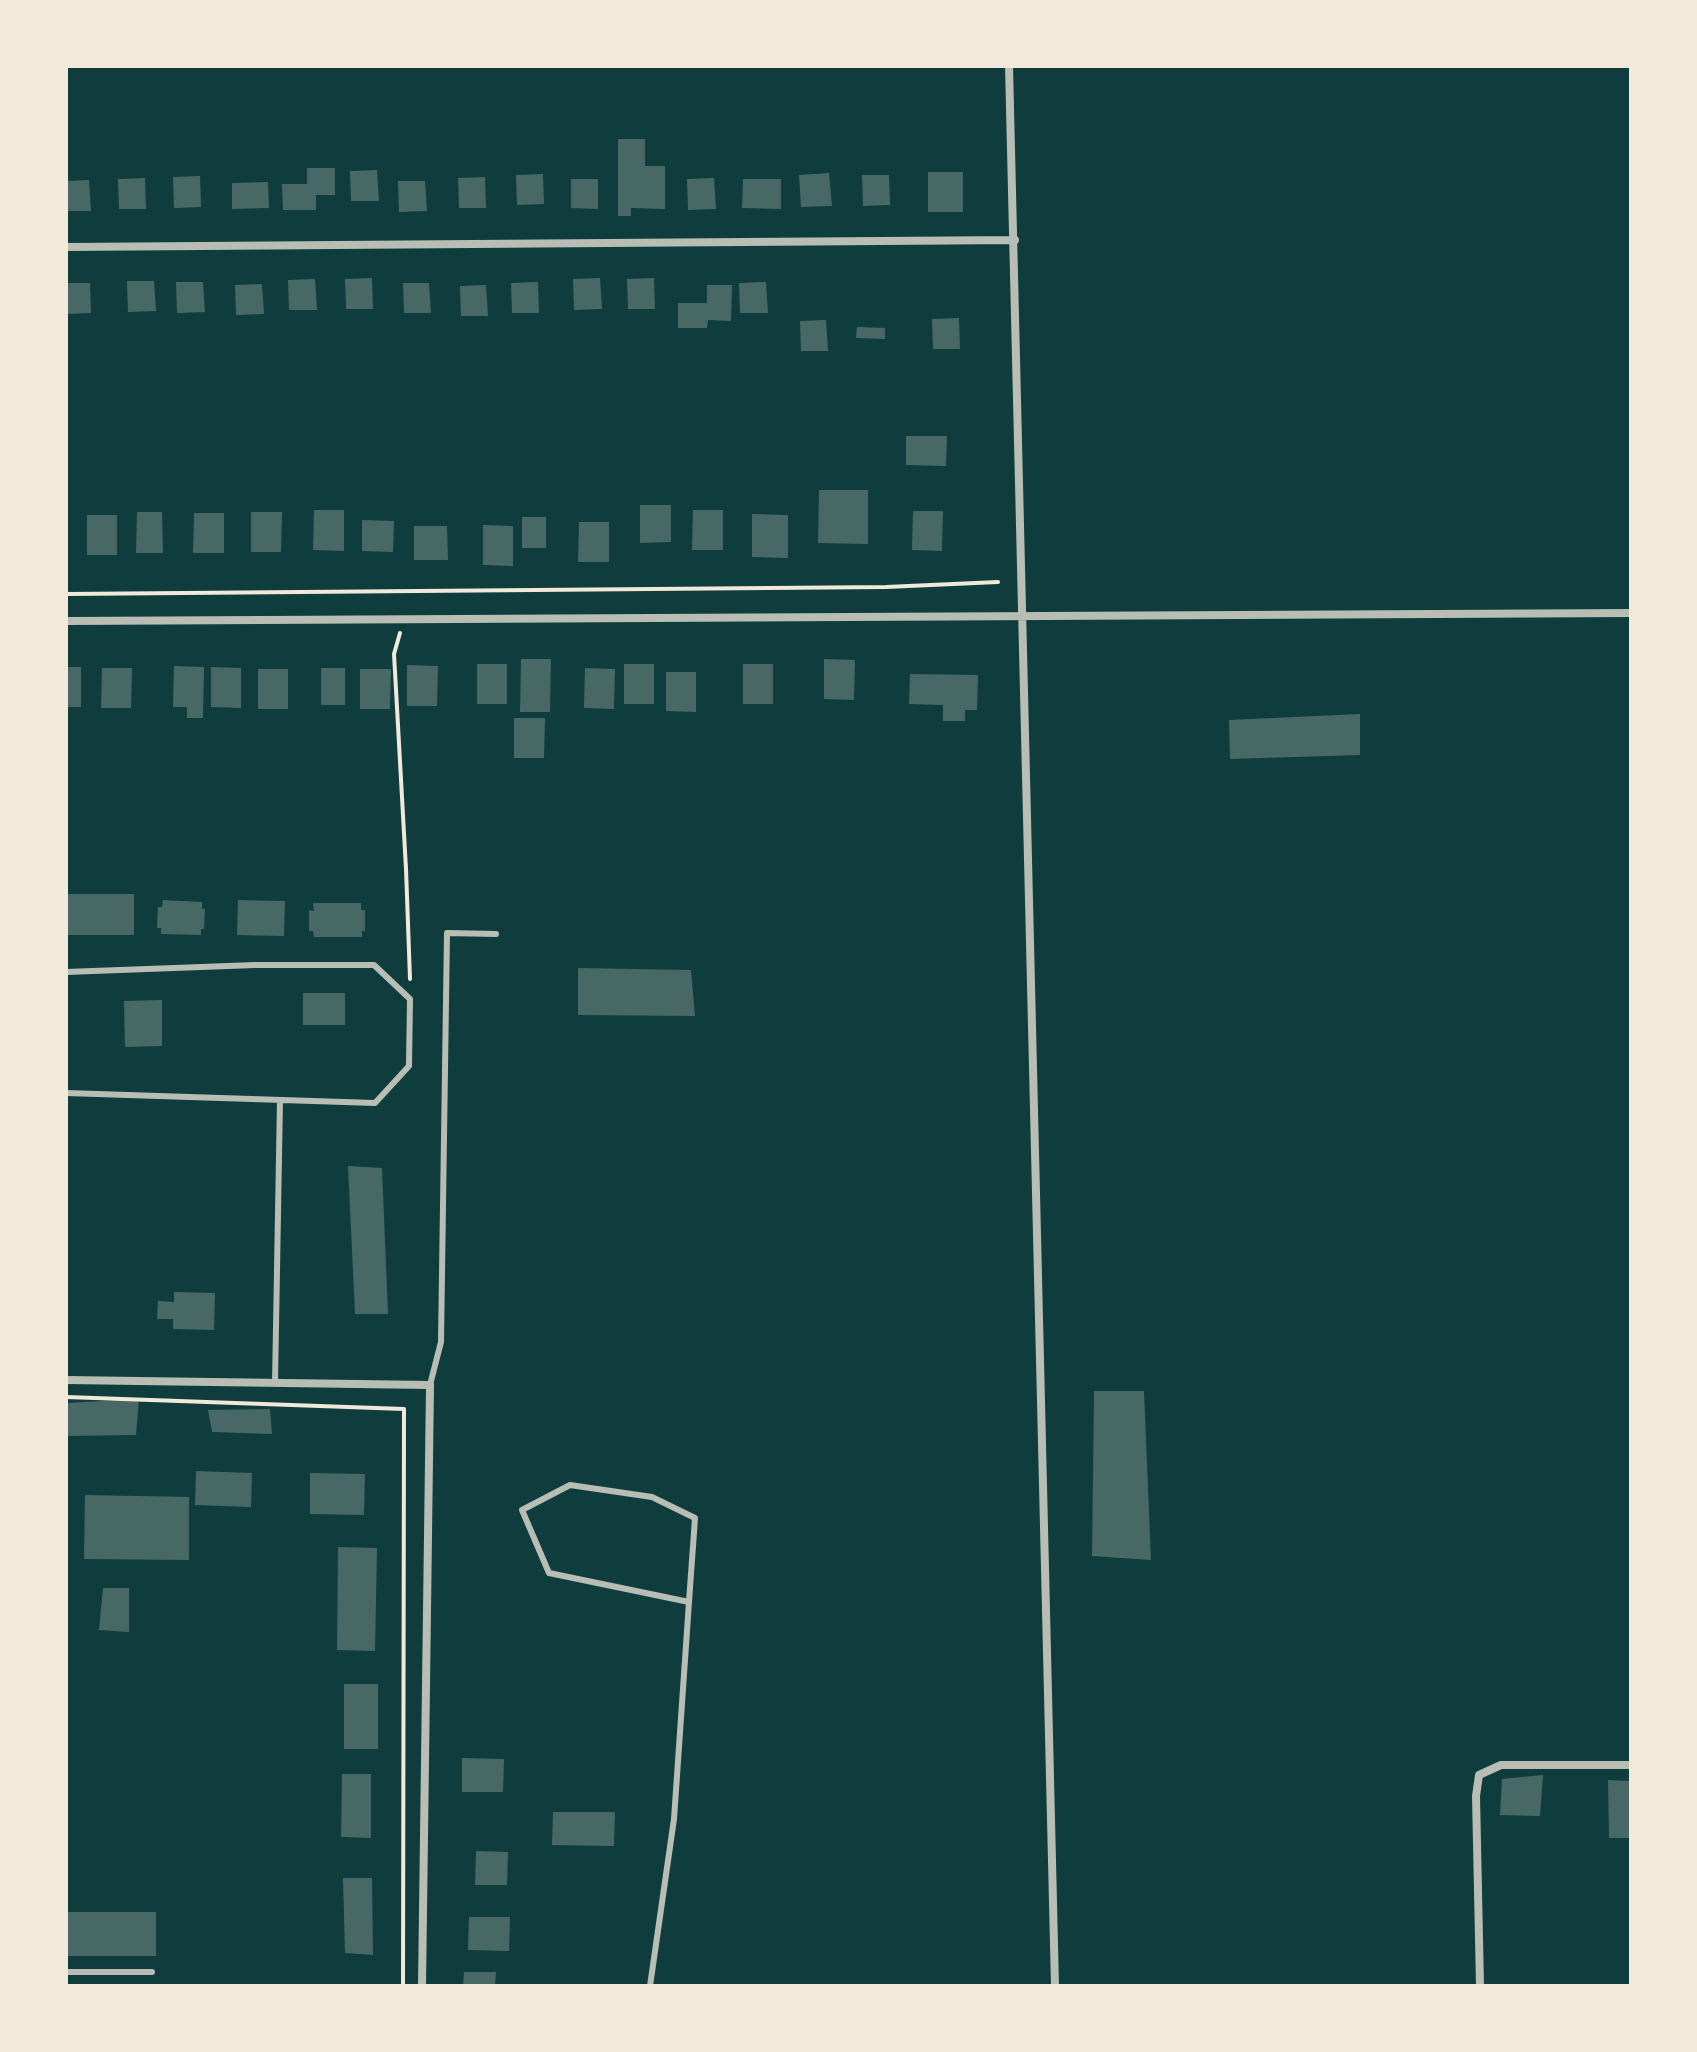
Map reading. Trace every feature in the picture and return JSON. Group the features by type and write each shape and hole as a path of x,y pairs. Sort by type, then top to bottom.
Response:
{"street":[{"path":"1009,66 1055,1986"},
{"path":"66,247 1015,240"},
{"path":"66,621 1631,613"},
{"path":"66,1380 430,1385 422,1986"},
{"path":"1480,1986 1476,1796 1479,1775 1501,1765 1631,1765"}],"lane":[{"path":"430,1385 441,1342 447,933 496,934"},
{"path":"66,972 255,965 374,965 410,999 409,1066 375,1103 66,1093"},
{"path":"275,1383 280,1100"},
{"path":"650,1986 674,1819 695,1518 652,1497 570,1485 522,1510 549,1573 689,1602"},
{"path":"66,1972 152,1972"}],"path":[{"path":"66,594 854,587 998,582"},
{"path":"404,619 394,654 410,999"},
{"path":"66,1397 404,1409 403,1986"}],"building":[{"path":"618,139 645,139 645,166 665,166 665,209 631,208 631,216 618,216"},
{"path":"307,168 335,168 335,195 316,195 316,210 283,210 282,184 307,184"},
{"path":"377,170 379,201 351,201 350,171"},
{"path":"928,172 963,172 963,212 928,212"},
{"path":"829,173 832,206 801,207 799,175"},
{"path":"543,174 544,204 517,205 516,175"},
{"path":"862,175 889,175 890,205 863,206"},
{"path":"200,176 201,207 174,208 173,177"},
{"path":"485,177 486,208 459,208 458,178"},
{"path":"145,178 146,209 119,209 118,179"},
{"path":"714,178 716,209 688,210 687,179"},
{"path":"571,179 598,179 598,209 571,208"},
{"path":"743,179 781,179 781,209 742,208"},
{"path":"89,180 91,211 66,211 66,181"},
{"path":"398,181 425,181 427,211 399,212"},
{"path":"268,182 269,208 232,209 232,183"},
{"path":"372,278 373,309 346,309 345,279"},
{"path":"600,278 602,309 574,310 573,279"},
{"path":"654,278 655,309 628,309 627,279"},
{"path":"315,279 317,310 289,310 288,280"},
{"path":"127,281 154,281 156,311 128,312"},
{"path":"176,282 203,282 205,312 177,313"},
{"path":"538,282 539,313 512,313 511,283"},
{"path":"766,282 768,313 740,313 739,283"},
{"path":"66,283 90,283 91,313 66,314"},
{"path":"403,283 429,283 431,313 404,313"},
{"path":"262,284 264,314 236,315 235,285"},
{"path":"486,285 488,316 461,316 460,286"},
{"path":"707,285 732,285 731,321 708,320 707,328 678,328 678,303 707,303"},
{"path":"959,318 960,349 933,349 932,319"},
{"path":"826,320 828,351 801,351 800,321"},
{"path":"857,327 885,328 885,339 856,338"},
{"path":"906,436 947,436 946,466 906,465"},
{"path":"819,490 868,490 868,544 818,543"},
{"path":"640,505 671,505 671,542 640,543"},
{"path":"314,510 344,510 344,551 313,550"},
{"path":"693,510 723,510 723,550 692,550"},
{"path":"913,511 943,511 942,551 912,550"},
{"path":"137,512 162,512 163,553 136,553"},
{"path":"251,512 282,512 281,552 251,552"},
{"path":"194,513 224,513 224,553 193,553"},
{"path":"752,514 788,515 788,558 752,557"},
{"path":"87,515 117,515 117,555 87,555"},
{"path":"522,517 546,517 546,548 522,548"},
{"path":"362,520 394,521 393,552 362,551"},
{"path":"579,522 609,522 609,562 578,562"},
{"path":"483,525 513,526 513,566 483,565"},
{"path":"414,526 447,526 448,560 414,560"},
{"path":"521,659 551,659 550,712 520,712"},
{"path":"824,659 855,660 854,700 824,699"},
{"path":"477,664 507,664 507,704 477,704"},
{"path":"624,664 654,664 654,704 624,704"},
{"path":"743,664 773,664 773,704 743,704"},
{"path":"407,665 438,666 437,706 407,706"},
{"path":"174,666 204,667 203,718 187,718 187,707 173,707"},
{"path":"66,667 81,667 81,707 66,707"},
{"path":"211,667 241,668 241,708 211,707"},
{"path":"102,668 132,668 131,708 101,708"},
{"path":"321,668 345,668 345,705 321,705"},
{"path":"585,668 615,669 614,709 584,708"},
{"path":"258,669 288,669 288,709 258,709"},
{"path":"360,669 391,669 390,709 360,709"},
{"path":"666,672 696,672 696,712 666,711"},
{"path":"910,674 978,675 977,710 965,710 965,721 943,721 943,705 909,704"},
{"path":"1360,714 1360,755 1230,759 1229,720"},
{"path":"514,718 545,718 544,758 514,758"},
{"path":"66,894 134,894 134,935 66,935"},
{"path":"163,900 202,902 202,909 205,909 201,935 161,934 161,928 157,928 158,907 162,907"},
{"path":"238,900 285,901 284,936 237,935"},
{"path":"313,903 361,903 361,910 365,910 362,937 314,937 313,931 309,931 309,910 314,911"},
{"path":"578,968 691,970 695,1016 578,1015"},
{"path":"303,993 345,993 345,1025 303,1025"},
{"path":"162,1000 162,1046 125,1047 124,1001"},
{"path":"348,1166 382,1168 388,1314 355,1314"},
{"path":"174,1292 215,1293 214,1330 173,1329 173,1319 157,1319 158,1301 174,1302"},
{"path":"1094,1391 1144,1391 1151,1560 1092,1556"},
{"path":"139,1399 136,1435 66,1436 66,1403"},
{"path":"270,1409 272,1434 212,1432 208,1410"},
{"path":"196,1471 252,1473 251,1507 195,1505"},
{"path":"310,1473 365,1474 364,1515 310,1514"},
{"path":"85,1495 189,1497 189,1560 84,1559"},
{"path":"338,1547 377,1548 375,1651 337,1650"},
{"path":"103,1588 129,1588 129,1632 99,1630"},
{"path":"344,1684 378,1684 378,1749 344,1749"},
{"path":"462,1758 504,1759 503,1792 462,1792"},
{"path":"342,1774 371,1774 371,1838 341,1837"},
{"path":"1543,1775 1540,1816 1500,1815 1502,1779"},
{"path":"1608,1780 1631,1781 1631,1838 1609,1838"},
{"path":"553,1812 615,1812 614,1846 552,1845"},
{"path":"476,1851 508,1852 507,1885 475,1885"},
{"path":"343,1878 372,1878 373,1955 345,1953"},
{"path":"66,1912 156,1912 156,1956 66,1956"},
{"path":"469,1917 510,1917 509,1951 468,1950"},
{"path":"464,1972 496,1972 495,1986 463,1986"}]}
